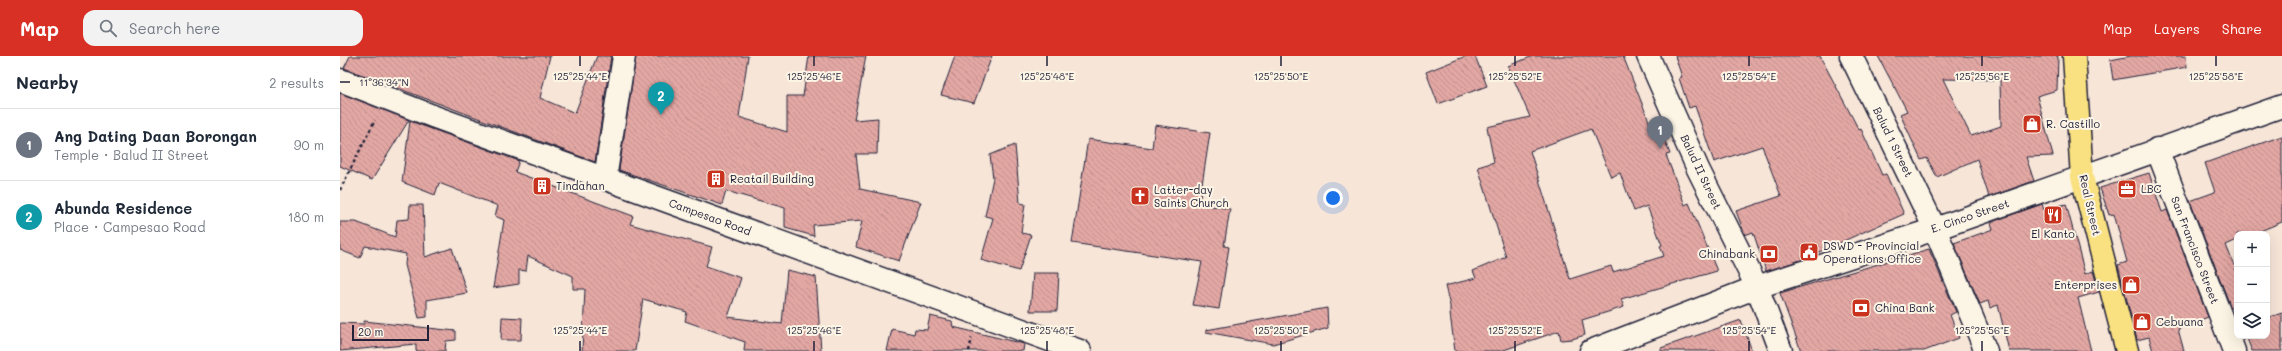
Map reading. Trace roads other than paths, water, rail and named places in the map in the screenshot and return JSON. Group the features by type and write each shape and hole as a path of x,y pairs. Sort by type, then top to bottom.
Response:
{"main road":[{"name":"Real Street","path":"2074,56 2082,177 2127,351"}],"street":[{"path":"605,179 624,56"},
{"name":"Balud II Street","path":"1648,56 1698,169 1757,287 1781,351"},
{"name":"Balud 1 Street","path":"1851,56 1935,229 1986,351"},
{"name":"Campesao Road","path":"340,80 605,179 1080,351"},
{"name":"E. Cinco Street","path":"1591,351 1757,287 1935,229 2157,149 2282,106"},
{"name":"San Francisco Street","path":"2157,149 2234,351"}],"place":[{"name":"Abunda Residence","path":"661,115"},
{"name":"R. Castillo","path":"2032,124"},
{"name":"Ang Dating Daan Borongan","path":"1660,149"},
{"name":"Reatail Building","path":"716,179"},
{"name":"Tindahan","path":"542,186"},
{"name":"LBC","path":"2127,189"},
{"name":"Latter-day Saints Church","path":"1140,196"},
{"name":"El Kanto","path":"2053,215"},
{"name":"DSWD - Provincial Operations Office","path":"1809,252"},
{"name":"Chinabank","path":"1769,254"},
{"name":"Enterprises","path":"2131,285"},
{"name":"China Bank","path":"1861,308"},
{"name":"Cebuana","path":"2142,322"}]}
